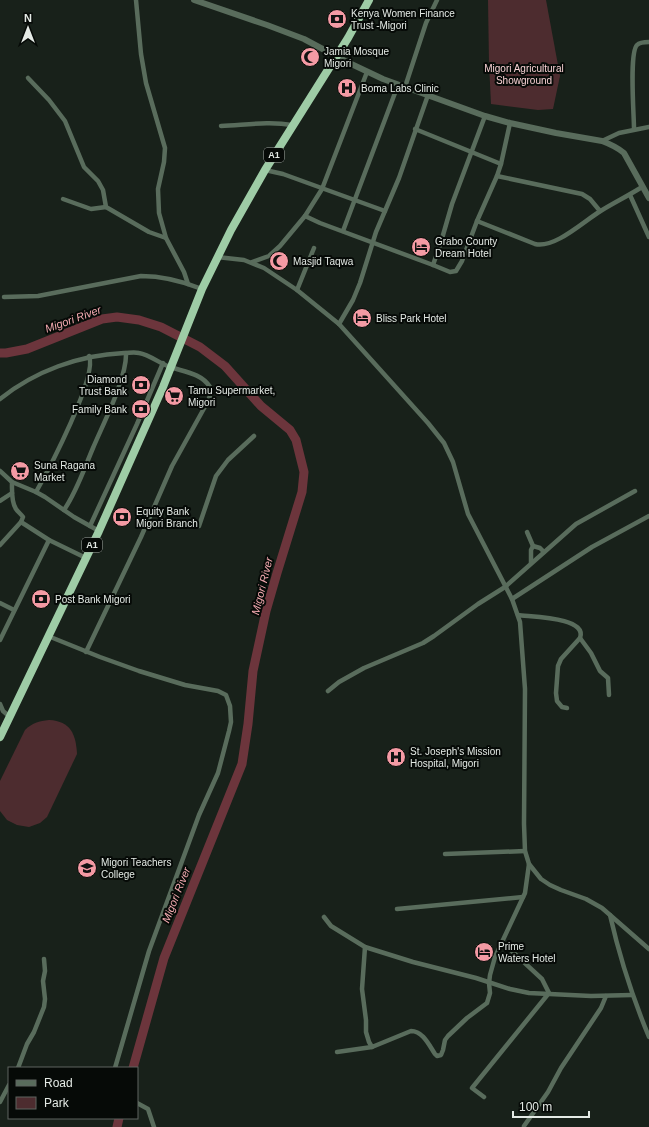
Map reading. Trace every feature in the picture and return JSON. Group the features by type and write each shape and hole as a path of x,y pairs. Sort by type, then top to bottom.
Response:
{"highway":[{"name":"A1","path":"0,737 99,531 171,368 202,289 217,257 265,170 370,0"}],"street":[{"path":"136,0 141,54 146,82 165,148 158,197 159,213 166,238 184,272 188,284"},
{"path":"194,0 291,34 308,41 367,72 398,85 485,116 556,134 602,141 616,146 624,153 649,198"},
{"path":"210,6 212,0"},
{"path":"405,87 426,23 437,0"},
{"path":"634,129 634,54 638,45 649,42"},
{"path":"252,262 262,259 274,252 305,216 322,189 367,72"},
{"path":"28,78 49,100 65,121 84,166 98,181 103,190 106,207"},
{"path":"342,231 398,85"},
{"path":"339,324 353,300 385,211 399,178 428,95"},
{"path":"432,265 441,242 452,204 485,116"},
{"path":"305,216 450,272 456,271 468,247 477,221 497,176 510,123"},
{"path":"222,126 257,124 292,125"},
{"path":"602,141 619,133 649,127"},
{"path":"415,129 501,164"},
{"path":"265,170 283,174 385,211"},
{"path":"497,176 582,194 590,199 600,211"},
{"path":"477,221 539,245 553,242 600,211 645,189"},
{"path":"630,195 649,237"},
{"path":"63,199 91,209 106,207 149,232 166,238"},
{"path":"297,290 314,248"},
{"path":"217,257 244,260 264,268 297,290 339,324 428,423 444,443 452,462 468,514 512,600 518,615 521,632 525,689 523,802 525,851 529,864 534,872 550,885 594,902 649,949"},
{"path":"4,297 38,296 141,276 163,277 202,289"},
{"path":"64,510 78,485 111,406 124,371 126,353"},
{"path":"0,399 34,376 89,356 108,354 140,353 171,368 186,372 205,380 210,387 210,396 172,466 141,537 86,652"},
{"path":"36,492 46,474 84,391 91,361 89,356"},
{"path":"90,526 163,363"},
{"path":"199,526 216,476 228,460 254,436"},
{"path":"0,471 12,482 45,497 99,531"},
{"path":"0,545 21,522 23,517 15,507 12,493 12,482"},
{"path":"328,691 339,682 364,668 423,643 443,630 478,604 505,587 576,524 635,491"},
{"path":"0,501 12,493"},
{"path":"512,600 592,547 649,516"},
{"path":"21,522 49,540 86,558"},
{"path":"527,532 533,546 531,550 531,563"},
{"path":"0,640 49,540"},
{"path":"533,546 540,548 544,552"},
{"path":"0,604 14,610"},
{"path":"518,615 565,620 578,627 581,633 580,638 561,659 558,666 556,701 562,707 567,708"},
{"path":"48,636 86,652 174,682 223,693 229,701 231,713 229,731 218,773 197,820 150,951 115,1067"},
{"path":"580,638 600,671 608,678 609,695"},
{"path":"0,704 3,711 10,717"},
{"path":"445,854 525,851"},
{"path":"337,1052 372,1047 414,1031 420,1033 437,1056 441,1055 443,1053 445,1040 448,1036 467,1018 487,1003 490,993 489,983 495,958 523,898 526,888 529,864"},
{"path":"397,909 523,898"},
{"path":"610,916 620,958 632,995 649,1037"},
{"path":"324,917 331,926 366,947 413,962 520,991 606,996 632,995"},
{"path":"502,942 542,979 549,993"},
{"path":"366,947 362,989 366,1032 372,1047"},
{"path":"18,1067 44,1007 44,959"},
{"path":"484,1097 472,1088 549,993"},
{"path":"524,1126 548,1092 561,1068 601,1008 606,996"},
{"path":"0,1102 8,1087"},
{"path":"139,1104 150,1113 154,1127"}],"green space":[{"name":"Migori Agricultural Showground","path":"488,0 546,0 560,76 553,109 538,110 491,104"},
{"path":"49,720 63,723 71,730 74,735 77,754 47,817 40,823 29,827 17,825 7,820 0,811 0,781 25,730 36,723"}],"waterway":[{"name":"Migori River","path":"0,353 27,349 102,319 117,317 139,320 161,327 200,347 225,366 261,406 290,430 296,440 304,472 302,492 266,611 253,671 248,724 242,764 164,958 133,1067"},
{"name":"Migori River","path":"117,1127 119,1119"}],"place":[{"name":"Kenya Women Finance Trust -Migori","path":"337,19"},
{"name":"Jamia Mosque Migori","path":"310,57"},
{"name":"Boma Labs Clinic","path":"347,88"},
{"name":"Grabo County Dream Hotel","path":"421,247"},
{"name":"Masjid Taqwa","path":"279,261"},
{"name":"Bliss Park Hotel","path":"362,318"},
{"name":"Diamond Trust Bank","path":"141,385"},
{"name":"Tamu Supermarket, Migori","path":"174,396"},
{"name":"Family Bank","path":"141,409"},
{"name":"Suna Ragana Market","path":"20,471"},
{"name":"Equity Bank Migori Branch","path":"122,517"},
{"name":"Post Bank Migori","path":"41,599"},
{"name":"St. Joseph's Mission Hospital, Migori","path":"396,757"},
{"name":"Migori Teachers College","path":"87,868"},
{"name":"Prime Waters Hotel","path":"484,952"}]}
